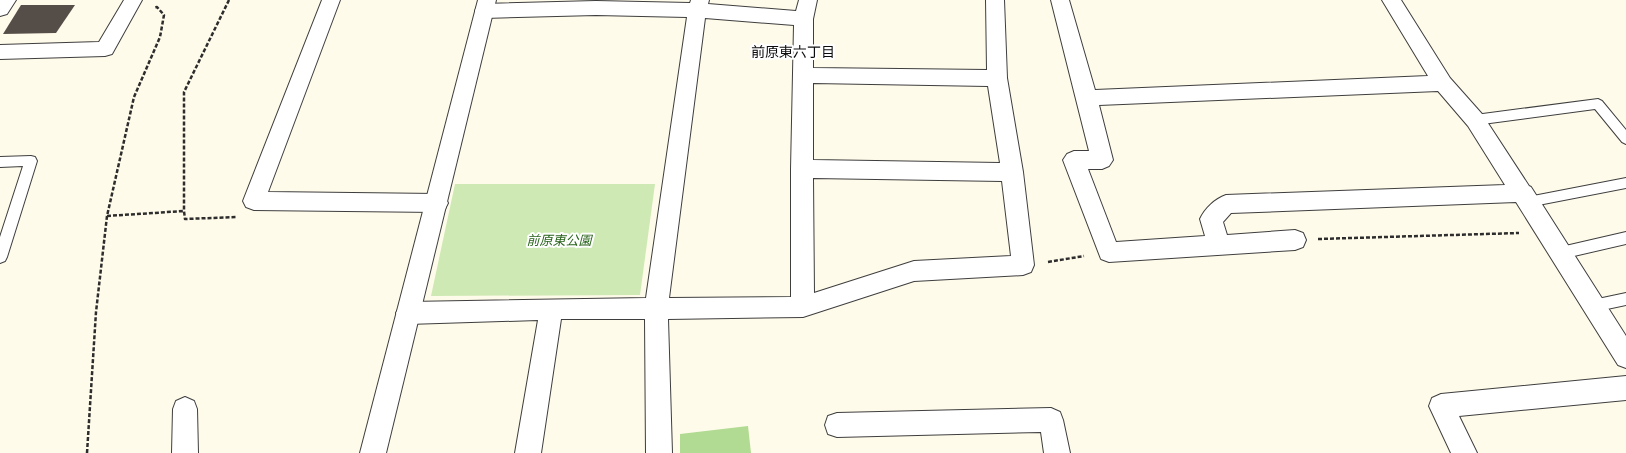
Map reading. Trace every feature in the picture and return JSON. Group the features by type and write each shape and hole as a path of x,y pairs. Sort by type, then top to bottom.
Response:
{"street":[{"path":"0,9 7,0"},
{"path":"0,52 105,49 133,0"},
{"path":"331,0 254,201 437,203"},
{"path":"408,313 551,309 802,307 914,271 1023,265 1012,172 997,78 995,0"},
{"path":"1060,0 1087,98 1102,160 1074,160 1109,252 1295,240"},
{"path":"1391,0 1443,83 1475,120 1548,232 1626,357"},
{"path":"373,453 437,203 485,6 597,4 698,5 806,10 802,169 802,307"},
{"path":"659,453 656,309 698,5"},
{"path":"804,75 997,78"},
{"path":"1087,98 1443,83"},
{"path":"802,169 1012,172"},
{"path":"1219,245 1210,219 1226,204 1525,198"},
{"path":"528,453 551,309"},
{"path":"1464,453 1441,406 1626,388"},
{"path":"185,409 185,453"},
{"path":"836,426 1050,420 1057,453"}],"lane":[{"path":"1475,120 1598,104 1626,139"},
{"path":"0,162 31,161 0,257"},
{"path":"1525,198 1626,183"},
{"path":"1561,253 1626,238"},
{"path":"1593,306 1626,299"}],"path":[{"path":"229,0 184,92 185,219 240,217 254,201"},
{"path":"87,453 96,312 107,216 134,97 160,37 164,15"},
{"path":"107,216 184,211"},
{"path":"1295,240 1548,232"},
{"path":"1023,265 1116,252"}],"green space":[{"name":"前原東公園","path":"455,184 655,184 640,295 431,296"},
{"path":"748,426 751,453 680,453 680,434"}],"building":[{"path":"21,5 75,5 56,33 3,34"}],"district":[{"name":"前原東六丁目","path":"793,52"}]}
